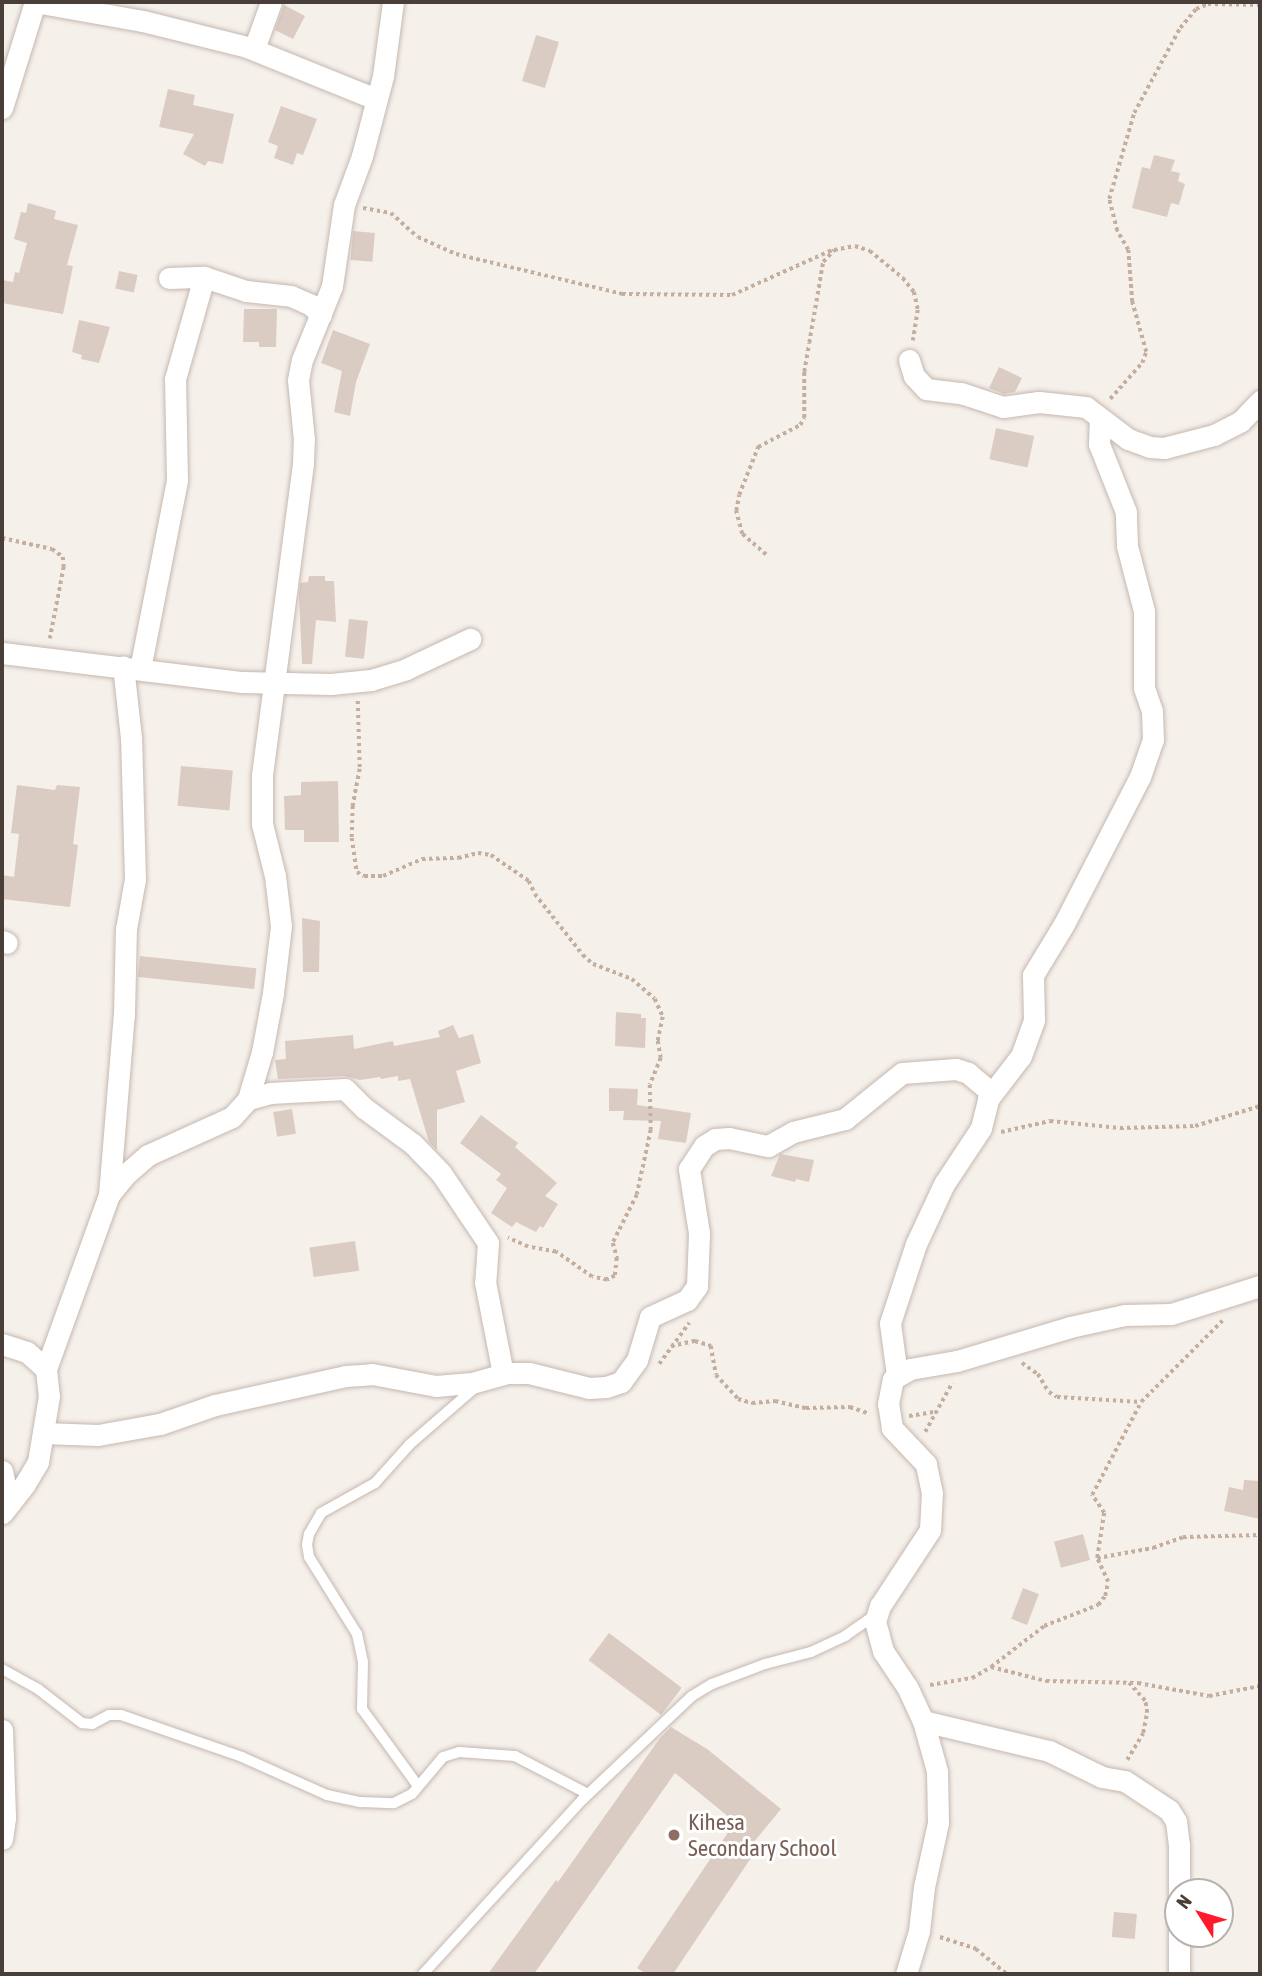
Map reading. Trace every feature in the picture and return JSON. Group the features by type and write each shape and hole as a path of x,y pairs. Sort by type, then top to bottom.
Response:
{"street":[{"path":"2,108 35,2 143,21 254,49 376,99"},
{"path":"254,49 271,2"},
{"path":"109,1195 125,1174 148,1154 232,1117 248,1099 262,1052 281,926 278,890 261,824 260,805 272,684 303,463 304,440 298,380 332,286 344,205 362,156 388,54 393,2"},
{"path":"169,278 204,277 246,291 302,299 321,315"},
{"path":"5,1508 25,1485 38,1462 49,1396 46,1369 109,1195 124,1014 127,929 135,879 132,668 177,480 175,380 204,277"},
{"path":"908,360 914,376 926,389 961,393 1003,407 1039,402 1093,412 1128,439 1164,448 1214,435 1241,421 1260,401"},
{"path":"906,1974 921,1922 924,1887 939,1807 937,1772 923,1721 907,1687 883,1651 877,1634 876,1614 930,1530 931,1477 921,1457 892,1428 888,1393 897,1375 890,1323 916,1244 944,1184 981,1128 992,1093 1021,1056 1034,1020 1033,975 1064,924 1140,777 1153,740 1152,711 1144,688 1144,611 1127,546 1126,512 1099,444 1093,412"},
{"path":"2,653 272,684 357,682 405,669 470,639"},
{"path":"43,1433 98,1435 160,1424 215,1405 346,1376 373,1374 436,1386 529,1373 589,1388 606,1387 621,1382 637,1360 650,1317 687,1300 697,1286 699,1233 689,1169 704,1146 715,1139 729,1138 768,1146 793,1132 845,1119 902,1073 956,1069 968,1073 992,1093"},
{"path":"248,1099 270,1093 345,1089 364,1108 413,1144 432,1164 488,1243 485,1282 494,1377"},
{"path":"897,1375 923,1366 957,1361 1110,1317 1171,1314 1260,1286"},
{"path":"2,1345 27,1352 46,1369"},
{"path":"2,1471 5,1508"},
{"path":"923,1721 989,1739 1021,1742 1049,1751 1102,1777 1125,1781 1169,1810 1176,1821 1178,1974"},
{"path":"2,1730 5,1818 2,1839"}],"lane":[{"path":"418,1786 362,1709 362,1650 352,1624 309,1557 309,1534 321,1513 375,1483 410,1444 494,1377"},
{"path":"423,1974 588,1794 692,1696 712,1684 755,1668 811,1652 845,1636 876,1614"},
{"path":"2,1669 38,1689 82,1723 92,1724 109,1715 121,1715 255,1762 327,1795 361,1802 394,1803 412,1794 437,1763 452,1753 497,1753 515,1756 537,1765 588,1794"}],"path":[{"path":"1093,412 1107,402 1145,359 1144,337 1132,302 1128,250 1117,231 1110,199 1134,113 1180,28 1196,9 1208,4 1260,5"},
{"path":"344,205 391,213 418,237 456,254 622,294 732,295 834,250 855,246 870,251 903,278 914,292 918,310 908,360"},
{"path":"766,555 742,534 736,511 739,495 758,447 800,425 804,418 804,372 823,262 834,250"},
{"path":"2,538 52,549 62,557 64,566 50,636 49,658"},
{"path":"357,682 360,769 353,806 352,838 357,872 364,876 383,876 422,859 458,858 478,853 491,855 529,881 535,894 583,955 593,964 639,984 654,999 663,1017 658,1041 661,1058 650,1085 650,1130 637,1195 613,1243 617,1258 615,1276 607,1280 592,1277 556,1252 528,1247 503,1237 495,1236 488,1243"},
{"path":"973,1142 1025,1125 1050,1121 1120,1128 1195,1126 1260,1106"},
{"path":"654,1371 696,1313 697,1286"},
{"path":"907,1687 942,1685 972,1678 991,1667 1044,1626 1098,1605 1105,1596 1108,1581 1097,1558 1104,1513 1092,1495 1141,1402 1215,1331 1239,1292"},
{"path":"671,1346 695,1341 711,1346 716,1375 738,1399 752,1403 775,1401 806,1408 850,1407 890,1417"},
{"path":"996,1349 1011,1354 1038,1374 1049,1392 1057,1397 1141,1402"},
{"path":"921,1457 928,1422 949,1389 957,1361"},
{"path":"1097,1558 1153,1548 1183,1537 1260,1535"},
{"path":"991,1667 1046,1681 1167,1686 1209,1696 1260,1686"},
{"path":"1125,1781 1129,1754 1143,1733 1147,1713 1145,1701 1129,1683"},
{"path":"921,1922 937,1936 983,1954 1007,1974"}],"building":[{"path":"284,5 305,16 293,39 275,30"},
{"path":"536,35 559,42 545,88 522,81"},
{"path":"168,89 195,95 193,105 234,114 223,164 208,161 205,166 183,154 194,134 159,127"},
{"path":"281,106 317,119 303,155 297,153 293,165 274,158 278,146 268,142"},
{"path":"1154,155 1175,160 1171,171 1180,173 1178,181 1185,184 1179,205 1171,203 1167,217 1132,208 1142,167 1150,169"},
{"path":"28,203 56,211 54,219 78,225 67,265 73,266 63,314 2,303 2,280 13,282 15,272 19,273 27,243 14,239 21,212 26,213"},
{"path":"353,231 375,233 372,262 350,260"},
{"path":"119,271 138,275 134,293 115,289"},
{"path":"244,309 277,309 276,347 259,347 259,342 243,342"},
{"path":"79,320 110,327 99,363 81,359 82,355 72,352"},
{"path":"333,330 370,344 356,382 350,416 334,412 342,371 321,363"},
{"path":"999,367 1022,378 1015,392 1004,394 989,388"},
{"path":"996,428 1034,436 1027,467 989,459"},
{"path":"309,576 325,576 325,581 334,581 336,622 316,620 312,664 302,664 300,583 308,582"},
{"path":"349,619 368,621 364,659 345,657"},
{"path":"181,766 233,771 229,810 178,806"},
{"path":"338,781 339,842 304,842 304,830 285,830 284,796 301,795 301,782"},
{"path":"17,785 55,790 57,785 80,787 73,844 78,845 70,907 2,899 2,875 14,877 19,834 11,833"},
{"path":"302,918 320,921 319,972 303,972"},
{"path":"140,956 256,968 254,989 138,977"},
{"path":"616,1012 641,1014 641,1018 646,1018 645,1048 615,1046"},
{"path":"453,1025 459,1038 473,1034 481,1063 456,1071 465,1102 437,1110 437,1150 429,1142 410,1079 398,1081 398,1076 360,1080 344,1076 278,1079 275,1060 286,1059 285,1041 353,1035 354,1049 393,1041 394,1046 440,1037 438,1031"},
{"path":"609,1088 638,1089 637,1105 691,1113 686,1143 658,1139 661,1121 623,1120 624,1111 609,1111"},
{"path":"292,1109 296,1134 277,1137 273,1112"},
{"path":"481,1115 518,1143 515,1147 557,1183 545,1196 558,1204 543,1228 540,1226 536,1232 516,1222 512,1227 491,1213 507,1188 496,1180 501,1174 460,1143"},
{"path":"780,1154 814,1160 809,1182 796,1179 795,1182 771,1176"},
{"path":"355,1241 359,1271 314,1277 309,1247"},
{"path":"1244,1480 1260,1481 1260,1519 1224,1511 1229,1487 1243,1490"},
{"path":"1083,1534 1090,1560 1061,1568 1054,1542"},
{"path":"1023,1588 1039,1594 1027,1625 1011,1619"},
{"path":"609,1633 682,1688 661,1715 589,1660"},
{"path":"671,1727 707,1749 781,1809 754,1842 759,1846 673,1974 646,1974 637,1968 735,1822 675,1773 534,1974 488,1974 556,1880 558,1882 660,1738"},
{"path":"1114,1912 1137,1914 1135,1939 1112,1937"}],"place":[{"name":"Kihesa Secondary School","path":"674,1835"}]}
